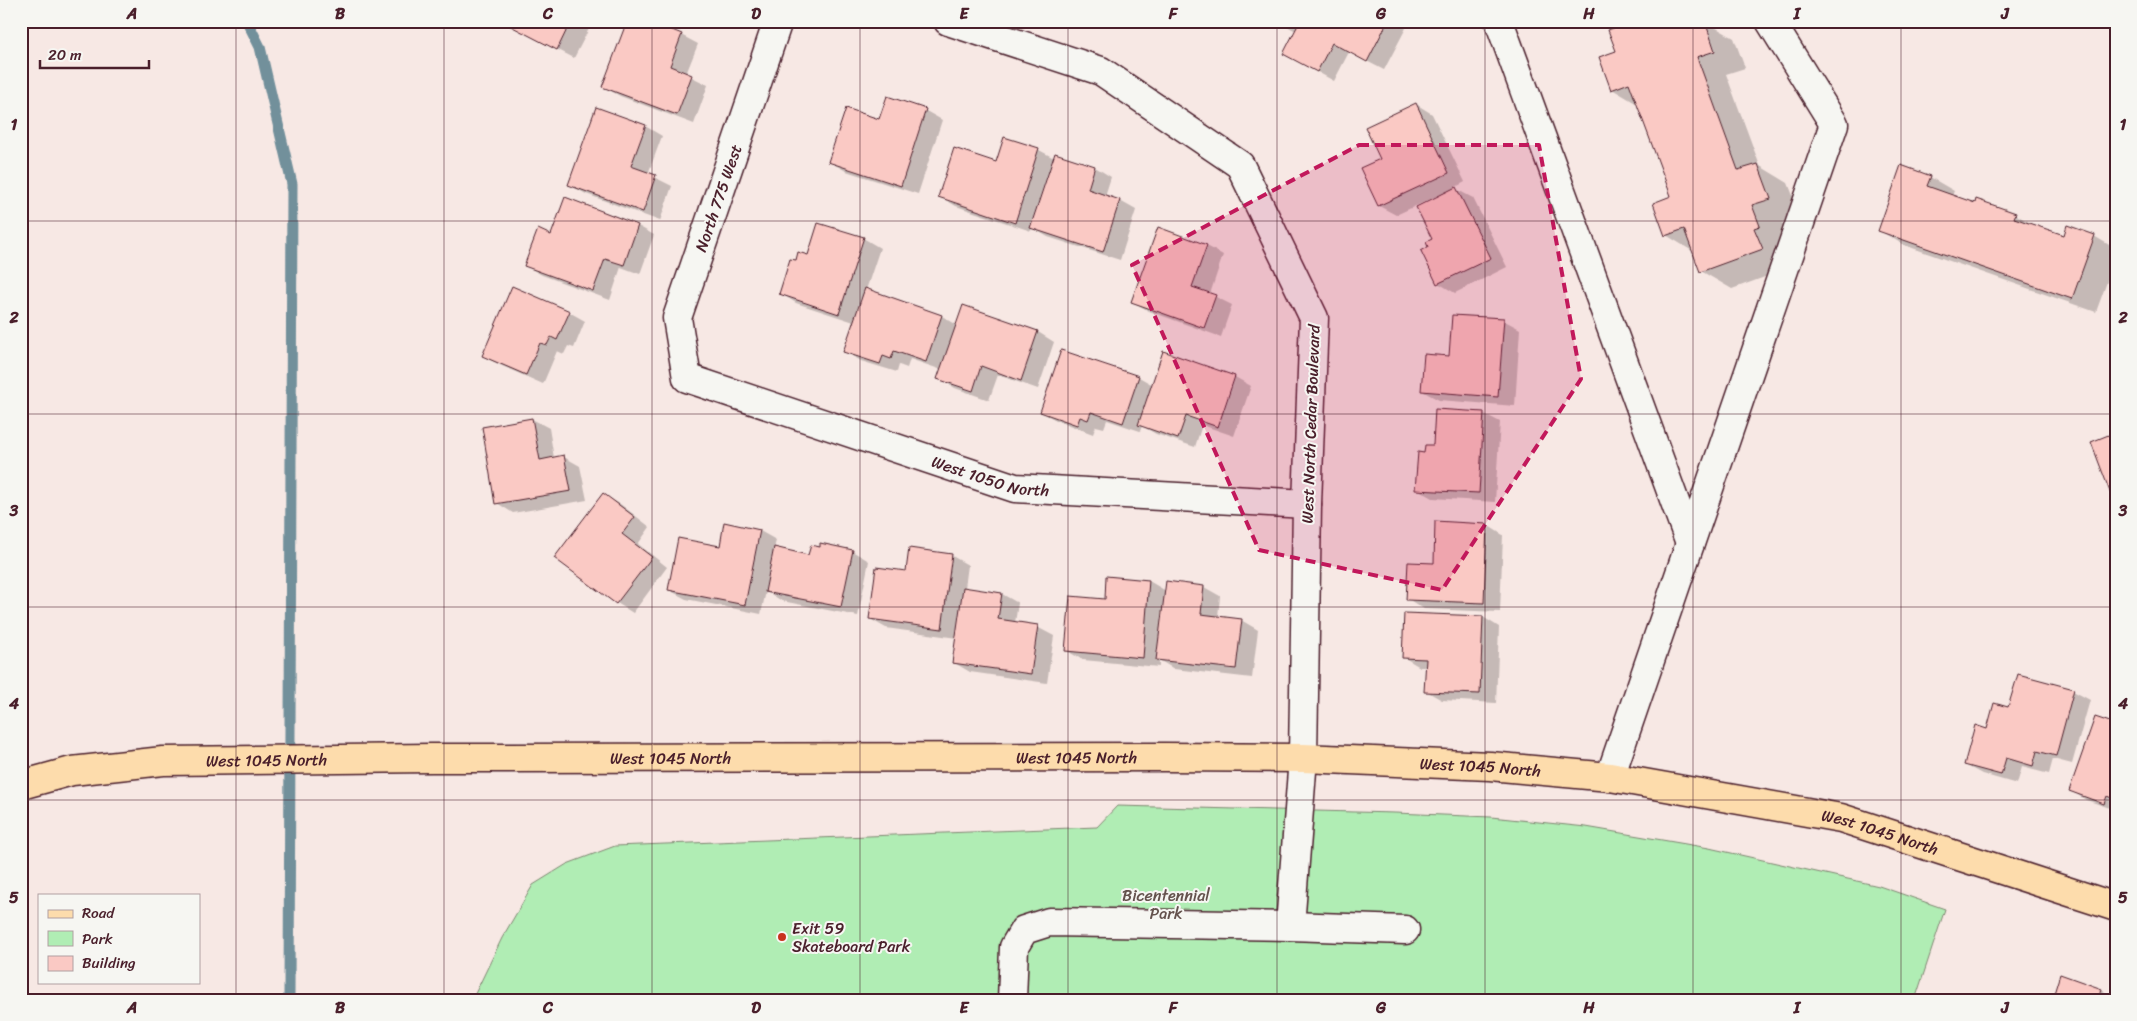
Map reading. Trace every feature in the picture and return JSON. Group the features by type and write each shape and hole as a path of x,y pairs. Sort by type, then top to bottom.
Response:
{"main road":[{"name":"West 1045 North","path":"21,785 40,778 72,772 163,761 432,758 1303,758 1490,766 1610,777 1841,818 2116,907"}],"street":[{"name":"North 775 West","path":"687,378 677,318 778,21"},
{"name":"West North Cedar Boulevard","path":"948,21 1101,71 1240,165 1314,318 1307,504 1303,758 1290,926"},
{"path":"1499,21 1690,543"},
{"path":"1610,777 1834,124 1770,21"},
{"name":"West 1050 North","path":"687,378 1015,488 1307,504"},
{"path":"1012,1000 1014,947 1024,930 1049,922 1405,930"}],"highlighted area":[{"path":"1359,145 1539,145 1581,379 1442,590 1259,550 1132,265"}],"green space":[{"name":"Bicentennial Park","path":"1117,806 1491,817 1586,827 1709,848 1879,886 1945,909 1915,1000 472,1000 502,938 533,885 567,864 615,846 1097,827"}],"building":[{"path":"501,21 571,21 557,50"},
{"path":"627,21 650,21 682,34 670,66 692,75 677,115 602,87"},
{"path":"1300,21 1388,21 1367,62 1332,43 1317,72 1283,54"},
{"path":"1632,21 1683,21 1685,26 1705,21 1715,51 1697,57 1738,170 1758,164 1771,199 1752,205 1760,226 1754,228 1763,249 1700,272 1684,229 1665,236 1653,203 1671,196 1629,83 1611,90 1599,57 1616,51 1608,30"},
{"path":"887,96 926,109 901,186 828,162 846,108 879,119"},
{"path":"1416,103 1449,173 1378,206 1360,168 1380,159 1365,127"},
{"path":"596,107 646,125 631,166 656,175 643,212 568,185"},
{"path":"1004,137 1039,148 1015,223 938,197 954,148 996,162"},
{"path":"1055,153 1095,166 1088,189 1120,200 1103,252 1030,228"},
{"path":"1901,165 1931,176 1927,186 1975,203 1976,199 2016,213 2014,218 2064,235 2067,225 2095,235 2072,299 1878,231"},
{"path":"1456,187 1491,258 1437,284 1421,251 1428,247 1426,242 1432,239 1416,207"},
{"path":"565,197 638,225 624,265 605,259 593,291 524,266 538,229 551,235"},
{"path":"818,223 864,237 839,314 779,294 790,259 796,260 798,252 808,255"},
{"path":"1158,227 1207,245 1192,287 1216,295 1204,328 1131,302"},
{"path":"512,286 570,311 557,340 551,337 547,345 540,343 526,375 482,356"},
{"path":"865,288 942,315 926,362 894,351 891,359 883,356 880,364 843,352"},
{"path":"963,305 1038,331 1021,381 981,366 973,391 937,379"},
{"path":"1452,315 1504,318 1498,397 1421,391 1424,354 1449,356"},
{"path":"1061,350 1139,376 1123,423 1091,412 1088,420 1080,417 1077,425 1040,412"},
{"path":"1163,351 1235,376 1218,427 1186,416 1178,439 1138,425"},
{"path":"1435,409 1484,412 1479,493 1415,490 1418,452 1424,453 1425,445 1433,445"},
{"path":"532,418 540,460 564,455 571,491 495,504 482,427"},
{"path":"2116,432 2116,499 2113,500 2091,442"},
{"path":"603,493 635,517 622,534 652,557 616,604 554,558"},
{"path":"1435,521 1487,524 1484,603 1406,600 1408,562 1434,563"},
{"path":"724,522 760,530 745,605 668,590 678,538 720,546"},
{"path":"820,543 853,550 841,607 765,592 774,547 808,555 811,545 820,547"},
{"path":"909,548 952,554 942,629 869,619 876,567 906,571"},
{"path":"1106,576 1149,580 1143,658 1065,651 1070,596 1105,599"},
{"path":"1166,581 1204,586 1201,614 1242,619 1236,669 1156,660"},
{"path":"963,587 1002,593 998,619 1038,625 1031,674 952,663"},
{"path":"1404,613 1483,616 1480,694 1424,692 1426,659 1402,658"},
{"path":"2018,674 2074,689 2056,756 2037,751 2033,766 2006,758 2001,775 1964,765 1975,725 1987,729 1994,703 2008,707"},
{"path":"2095,717 2116,724 2116,800 2107,796 2104,804 2069,791"},
{"path":"2060,974 2102,989 2099,1000 2052,1000"}],"waterway":[{"path":"247,21 260,47 292,184 289,1000"}],"place":[{"name":"Exit 59 Skateboard Park","path":"782,937"}]}
